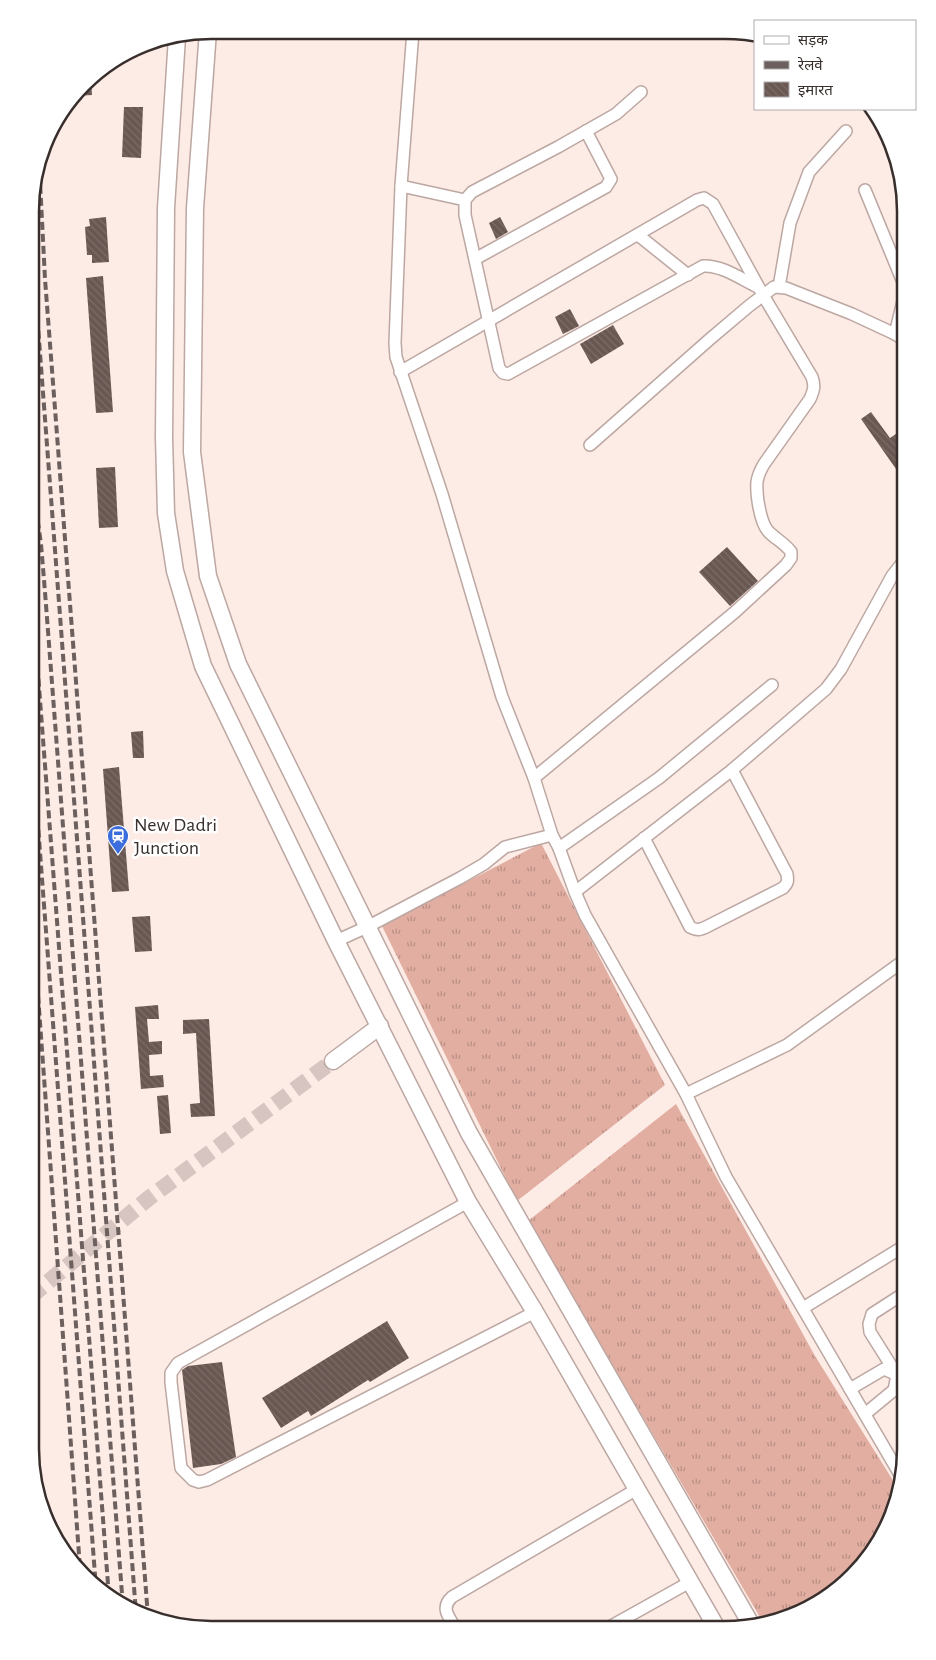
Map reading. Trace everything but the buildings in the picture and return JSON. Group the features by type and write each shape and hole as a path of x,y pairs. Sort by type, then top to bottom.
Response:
{"street":[{"path":"207,39 195,208 192,452 208,576 238,664 366,927 469,1132 748,1619"},
{"path":"412,39 402,186 396,357 442,494 446,514 502,697 534,778 552,834 585,915 686,1094 726,1177 896,1468"},
{"path":"177,43 166,208 164,437 166,513 175,571 203,666 336,941 468,1202 535,1312 713,1621"},
{"path":"641,92 624,108 586,131 472,192 465,200 465,215 500,368 503,373 508,374 703,266 715,266 760,291"},
{"path":"475,258 606,187 611,179 586,131"},
{"path":"779,287 790,223 810,172 846,132"},
{"path":"402,186 465,200"},
{"path":"865,190 897,265"},
{"path":"400,372 697,200 704,198 713,204 760,291 812,377 814,390 810,399 764,464 757,482 764,526 788,547 792,552 791,558 778,574 735,612 534,778"},
{"path":"638,235 688,275"},
{"path":"590,445 710,339 760,291 779,287 852,314 895,334 897,326"},
{"path":"575,892 732,770 826,689 841,669 897,570"},
{"path":"559,848 659,778 772,685"},
{"path":"644,838 690,927 695,930 700,930 783,888 787,884 787,874 732,770"},
{"path":"336,941 460,878 484,864 504,847 552,834"},
{"path":"686,1094 787,1045 897,966"},
{"path":"333,1061 380,1026"},
{"path":"468,1202 178,1363 171,1373 171,1382 181,1468 193,1480 199,1482 208,1480 535,1312"},
{"path":"803,1308 897,1251"},
{"path":"865,1414 894,1390 897,1375 870,1332 869,1324 872,1314 897,1298"},
{"path":"850,1389 884,1369 897,1375"},
{"path":"451,1621 446,1607 447,1602 452,1597 636,1489"},
{"path":"620,1621 690,1582"}],"green space":[{"path":"541,843 665,1085 517,1201 382,926"},
{"path":"676,1104 815,1356 894,1482 884,1515 874,1535 862,1554 830,1586 801,1604 760,1618 528,1221"}],"tunnel":[{"path":"39,1290 149,1198 333,1061"}],"railway":[{"path":"40,187 45,279 147,1609"},
{"path":"39,340 135,1604"},
{"path":"39,530 122,1596"},
{"path":"39,687 108,1587"},
{"path":"39,839 95,1577"},
{"path":"39,1009 79,1561"}],"place":[{"name":"New Dadri Junction","path":"118,855"}]}
